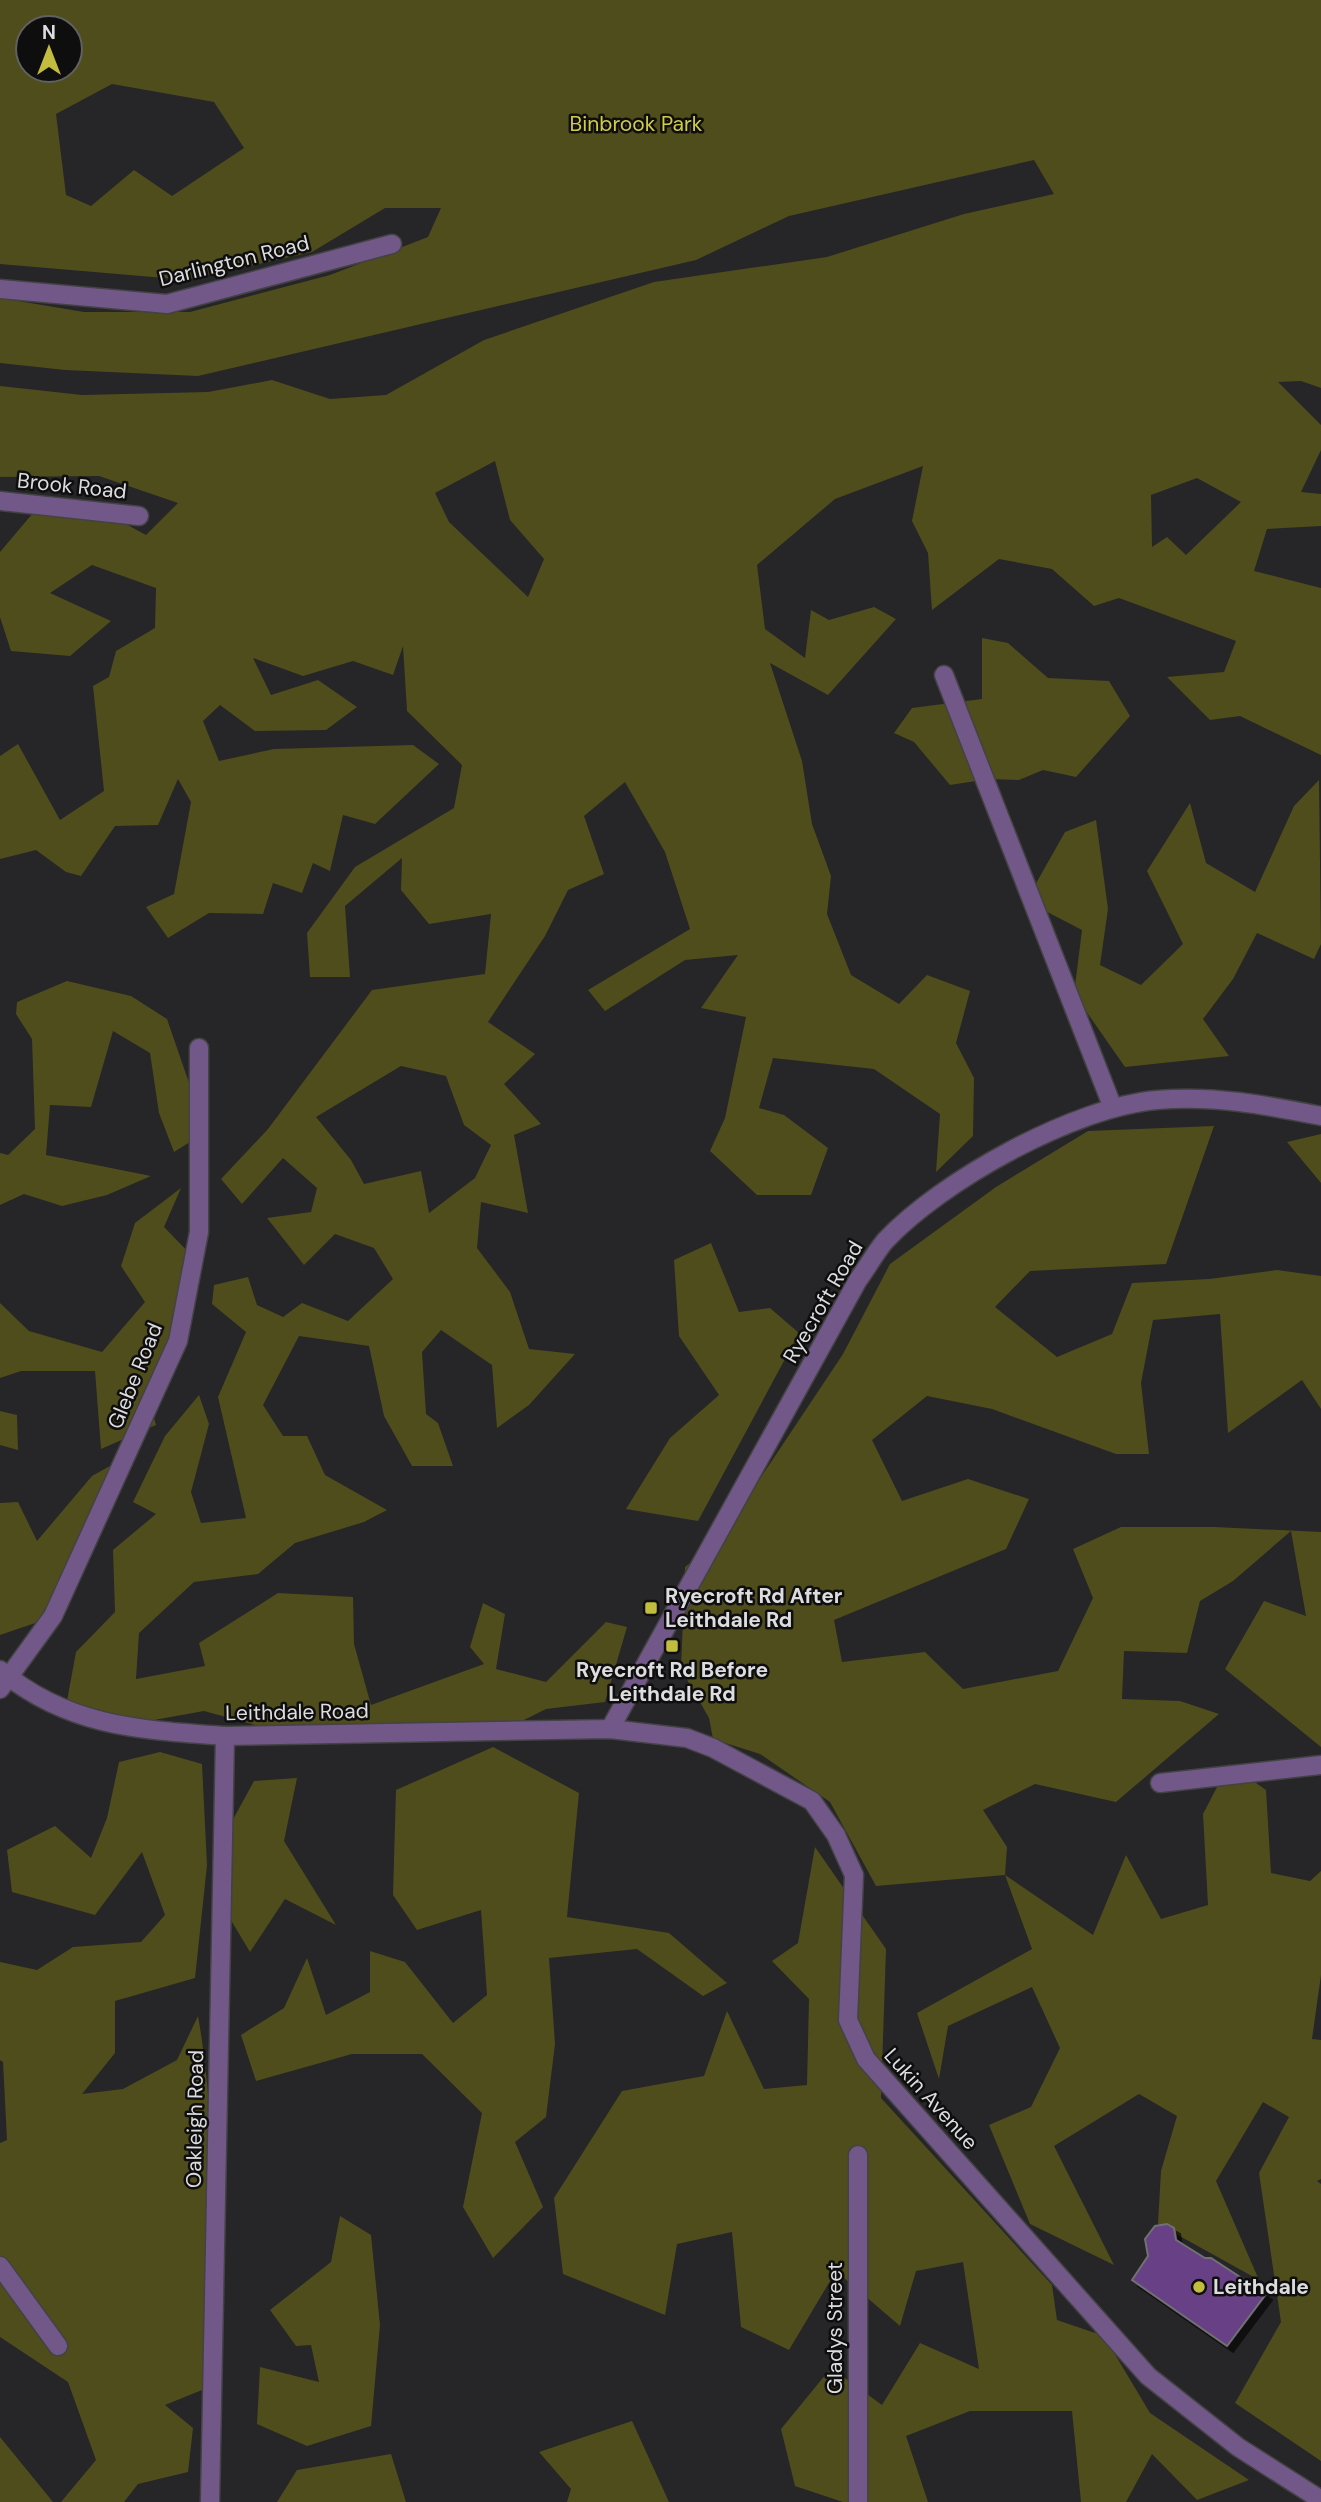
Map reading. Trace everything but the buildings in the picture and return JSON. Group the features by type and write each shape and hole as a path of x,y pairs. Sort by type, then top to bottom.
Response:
{"street":[{"name":"Darlington Road","path":"0,289 167,304 392,244"},
{"name":"Brook Road","path":"0,501 139,516"},
{"path":"944,675 1113,1108"},
{"name":"Glebe Road","path":"3,1679 54,1616 178,1340 200,1232 200,1048"},
{"name":"Ryecroft Road","path":"610,1729 858,1280 884,1242 912,1217 986,1166 1026,1143 1113,1108 1153,1100 1193,1098 1237,1100 1321,1116"},
{"name":"Leithdale Road","path":"3,1679 45,1701 104,1724 225,1737 610,1729"},
{"name":"Lukin Avenue","path":"610,1729 687,1738 713,1748 812,1801 836,1835 853,1875 848,2020 866,2059 1148,2376 1238,2447 1321,2500"},
{"name":"Oakleigh Road","path":"210,2502 225,1737"},
{"path":"1160,1783 1321,1765"},
{"name":"Gladys Street","path":"858,2155 858,2502"},
{"path":"0,2266 58,2346"}],"green space":[{"name":"Binbrook Park","path":"0,0 1321,0 1321,388 1301,381 1278,382 1321,425 1321,450 1301,492 1321,494 1321,526 1267,529 1254,571 1321,588 1321,755 1240,716 1210,720 1167,677 1224,672 1236,641 1119,598 1094,606 1052,569 999,559 932,610 928,553 912,521 923,466 835,499 757,565 765,629 805,658 811,610 829,620 874,607 896,619 828,695 770,663 802,761 812,824 831,876 827,914 851,975 899,1004 927,975 970,991 956,1043 974,1078 973,1136 936,1172 940,1114 874,1069 773,1058 759,1108 784,1115 828,1148 811,1195 757,1195 710,1151 725,1118 746,1017 701,1008 738,955 685,960 605,1011 588,990 690,929 665,852 625,782 584,816 604,874 568,890 545,936 488,1022 535,1054 504,1084 541,1124 514,1135 528,1213 481,1202 477,1248 510,1292 529,1349 575,1354 529,1405 497,1428 492,1365 441,1330 422,1352 426,1414 438,1423 453,1466 412,1466 384,1416 369,1346 299,1336 263,1405 283,1436 307,1436 325,1475 387,1510 364,1522 295,1543 258,1574 194,1582 139,1633 136,1679 205,1666 199,1643 278,1593 353,1597 354,1644 371,1705 484,1664 470,1647 483,1603 505,1614 496,1669 546,1682 606,1622 627,1627 605,1702 546,1709 522,1721 262,1727 204,1711 143,1722 67,1701 76,1652 115,1612 113,1550 156,1514 133,1502 165,1436 199,1395 209,1424 191,1492 201,1523 246,1518 218,1397 246,1332 212,1304 214,1285 248,1277 257,1305 283,1317 302,1303 348,1321 393,1279 374,1248 335,1234 304,1265 267,1218 311,1212 317,1188 283,1158 242,1204 221,1179 268,1129 372,990 485,974 491,914 429,924 401,890 402,858 345,906 350,977 310,977 307,933 355,867 454,808 462,765 407,711 403,646 393,675 353,661 303,676 253,658 271,695 318,680 357,707 326,730 255,731 220,705 203,721 219,761 274,749 413,745 439,764 375,824 343,815 330,871 313,863 302,893 273,883 263,914 209,913 168,938 146,907 174,894 191,802 178,779 158,825 115,826 81,876 66,872 36,850 0,859 0,756 18,744 60,820 104,791 93,686 109,677 116,651 155,628 156,588 92,565 50,593 111,621 70,656 11,651 0,617 0,552 44,500 85,502 146,535 178,503 99,476 0,477 0,386 82,395 208,392 272,380 330,399 386,395 484,340 654,282 827,257 964,214 1054,194 1034,160 789,216 696,260 198,376 65,370 0,363 0,298 84,312 190,312 330,275 428,237 441,208 385,208 312,252 188,280 0,264","holes":["112,84 214,102 244,148 172,196 134,170 91,206 66,195 56,114","495,461 510,520 544,559 528,597 449,522 435,493","1197,478 1241,502 1186,555 1167,537 1152,547 1151,495","401,1066 446,1076 464,1125 491,1145 475,1178 429,1213 421,1171 364,1184 351,1160 316,1117"]},
{"path":"982,638 1008,643 1048,678 1109,681 1130,716 1076,777 1043,770 1019,780 989,779 950,785 914,742 894,733 912,708 982,699"},
{"path":"1319,780 1321,944 1314,959 1257,933 1233,979 1203,1019 1229,1056 1125,1067 1074,994 1082,930 1026,901 1065,832 1096,820 1108,909 1100,965 1141,985 1183,944 1147,871 1190,803 1206,863 1255,892 1294,806"},
{"path":"67,981 131,996 167,1019 206,1132 174,1152 159,1113 150,1053 113,1031 91,1107 50,1105 46,1155 151,1176 107,1195 62,1206 24,1194 0,1205 0,1153 8,1155 35,1129 32,1039 16,1014 17,1002"},
{"path":"1214,1126 1166,1264 1030,1271 995,1307 1057,1357 1112,1334 1132,1283 1209,1279 1277,1270 1321,1276 1321,1409 1302,1380 1228,1433 1220,1314 1153,1320 1141,1383 1149,1454 1116,1454 992,1409 927,1396 872,1440 902,1501 968,1479 1029,1499 1006,1549 834,1620 842,1662 925,1652 963,1689 1058,1671 1093,1598 1073,1549 1121,1527 1214,1527 1321,1532 1321,1747 1225,1669 1264,1601 1306,1616 1291,1531 1233,1581 1200,1601 1187,1653 1124,1651 1122,1699 1180,1701 1219,1714 1116,1802 1035,1784 983,1810 1007,1847 1005,1875 876,1886 830,1802 760,1754 713,1739 709,1718 681,1669 685,1567 719,1540 843,1354 890,1264 996,1187 1088,1131"},
{"path":"1321,1134 1321,1183 1287,1142"},
{"path":"181,1188 164,1227 195,1259 181,1337 146,1390 156,1425 101,1449 95,1371 21,1371 0,1378 0,1303 29,1331 102,1352 145,1302 121,1266 135,1223"},
{"path":"711,1243 739,1312 770,1308 799,1333 698,1521 626,1509 670,1438 719,1395 679,1336 674,1260"},
{"path":"0,1411 17,1415 18,1450 0,1445"},
{"path":"126,1457 96,1546 47,1619 0,1635 0,1503 18,1502 37,1541 92,1476"},
{"path":"493,1747 579,1793 567,1917 669,1933 727,1983 703,1996 637,1949 549,1958 555,2044 546,2117 515,2142 543,2207 493,2258 463,2207 482,2113 422,2054 352,2054 256,2081 241,2035 284,2008 307,1958 326,2015 370,1992 370,1951 405,1962 453,2023 487,1995 481,1910 417,1930 393,1895 396,1790"},
{"path":"160,1752 202,1764 207,1865 195,1978 115,2001 115,2053 82,2094 123,2089 177,2060 198,2016 205,2062 211,2156 210,2250 202,2390 165,2405 193,2428 188,2472 138,2484 124,2502 61,2502 96,2460 68,2382 0,2337 0,2143 7,2140 3,2062 0,2060 0,1962 37,1970 73,1947 141,1942 165,1915 142,1852 95,1915 12,1892 7,1850 55,1826 91,1858 107,1818 119,1762"},
{"path":"1229,1764 1266,1790 1271,1873 1310,1881 1321,1871 1321,1975 1312,2039 1321,2040 1321,2179 1317,2181 1321,2184 1321,2461 1235,2403 1281,2322 1259,2173 1289,2117 1263,2102 1216,2181 1259,2280 1158,2224 1161,2171 1177,2116 1139,2094 1054,2146 1114,2265 1030,2224 989,2125 1031,2107 1060,2048 1032,1987 948,2026 939,2079 917,2013 1032,1949 1005,1875 1093,1935 1126,1855 1161,1919 1208,1905 1203,1814"},
{"path":"297,1778 284,1841 336,1925 285,1899 250,1952 220,1902 230,1825 254,1781"},
{"path":"815,1847 886,1949 881,2098 1052,2285 1057,2320 1104,2336 1150,2413 1249,2480 1197,2500 1152,2454 1126,2502 1081,2502 1072,2411 970,2411 906,2436 928,2502 843,2502 795,2486 781,2429 831,2368 882,2405 920,2343 979,2369 963,2262 916,2271 900,2326 836,2271 789,2350 741,2327 732,2232 677,2244 665,2315 563,2274 554,2198 622,2091 704,2076 727,2011 764,2089 807,2085 809,1999 772,1961 798,1943"},
{"path":"340,2216 371,2235 380,2325 371,2426 307,2446 257,2424 260,2367 319,2382 311,2345 296,2346 270,2310 331,2262"},
{"path":"632,2421 669,2502 567,2502 571,2489 539,2452"},
{"path":"0,2437 53,2502 0,2502"},
{"path":"391,2454 406,2502 277,2502 297,2470"}],"place":[{"name":"Ryecroft Rd After Leithdale Rd","path":"651,1608"},
{"name":"Ryecroft Rd Before Leithdale Rd","path":"672,1646"},
{"name":"Leithdale","path":"1199,2287"}]}
